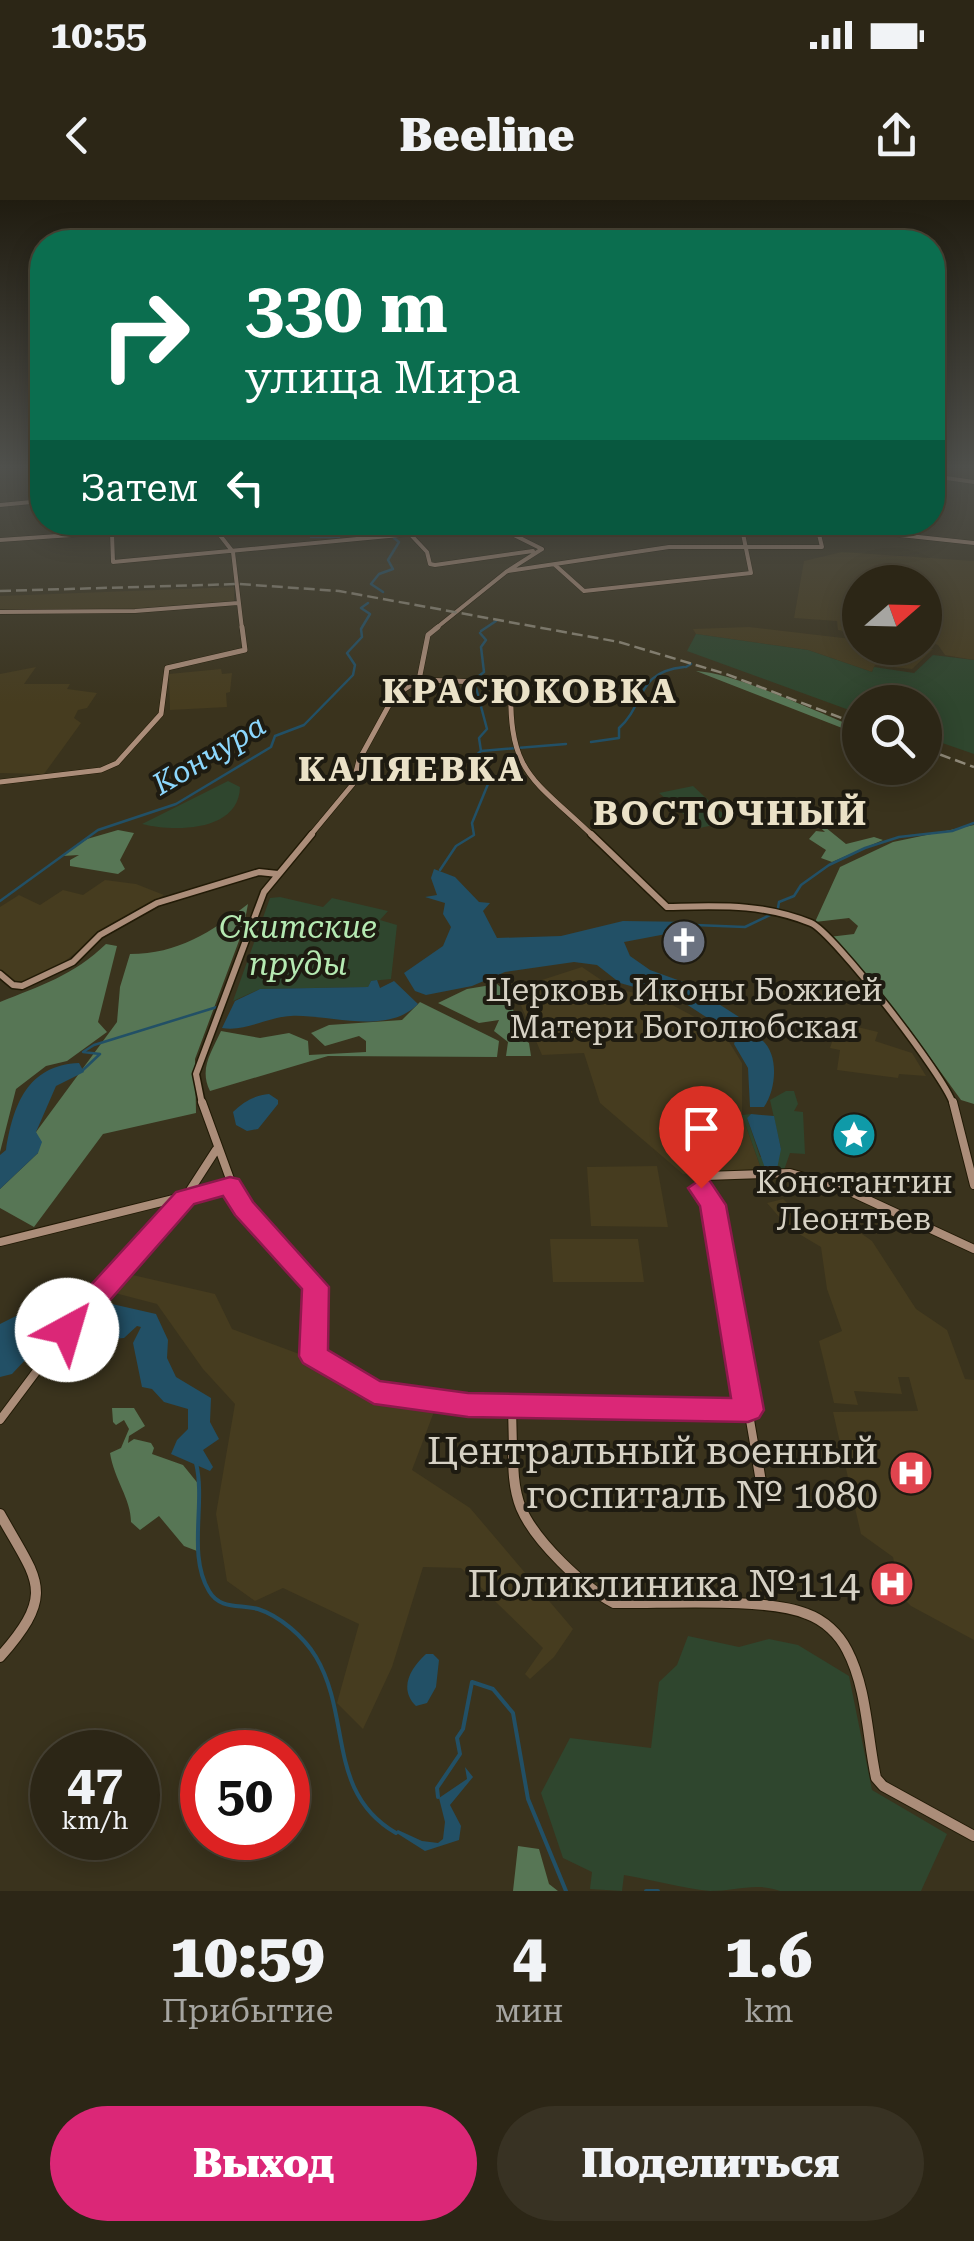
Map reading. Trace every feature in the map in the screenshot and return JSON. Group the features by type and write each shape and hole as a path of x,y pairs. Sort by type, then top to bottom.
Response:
{"street":[{"path":"112,546 113,562 289,546"},
{"path":"0,782 101,770 116,764 161,714 167,668 245,650 232,551 228,546"},
{"path":"422,546 430,564 446,565 542,549"},
{"path":"535,546 542,549"},
{"path":"506,572 677,547 822,546"},
{"path":"554,564 584,592 751,573 748,547"},
{"path":"419,680 423,644 428,635 506,572 542,549"},
{"path":"0,612 135,610 238,603"},
{"path":"748,1410 441,1402 374,1392 313,1356 316,1287 244,1208 230,1186 199,1097 196,1074 254,916 278,874 353,784 359,760 394,696 419,680 510,683 512,748 523,769 667,908 758,906 806,918 817,925 919,1044 949,1088 974,1185"},
{"path":"0,974 12,985 22,986 73,962 100,935 157,903 288,861"},
{"path":"259,872 278,874"},
{"path":"0,1420 89,1302 185,1198 216,1149"},
{"path":"761,1482 713,1205 701,1188 705,1176 790,1173 840,1187 974,1249"},
{"path":"0,1242 230,1186"},
{"path":"512,1406 514,1492 532,1527 575,1578 614,1603 779,1606 802,1609 816,1616 851,1651 876,1778 883,1786 974,1836"},
{"path":"0,1514 29,1568 39,1600 34,1614 0,1657"}],"shaded area":[{"path":"842,552 974,561 974,660 945,655 942,651 942,565 842,565 842,631 838,630 837,621 794,618 804,561"},
{"path":"234,587 234,603 0,612 0,596"},
{"path":"749,627 842,638 842,662 808,650 696,634 693,629"},
{"path":"852,665 875,665 872,672"},
{"path":"875,665 916,665 912,669"},
{"path":"36,667 24,684 70,684 67,689 97,693 87,708 78,710 74,718 81,723 44,774 0,773 0,674"},
{"path":"221,669 222,674 232,673 230,692 226,693 227,707 170,710 169,674"},
{"path":"105,880 136,884 164,895 104,931 52,971 22,986 8,980 0,969 0,907 19,895 40,905 63,890 83,895"},
{"path":"582,967 613,988 661,999 723,1032 742,1063 742,1115 762,1171 683,1174 600,1103 584,1053 542,1055 514,989"},
{"path":"845,1024 878,1032 875,1041 912,1053 926,1076 899,1074 898,1078 837,1070 840,1050 830,1048 835,1033"},
{"path":"657,1166 668,1227 591,1226 587,1167"},
{"name":"Центральный военный госпиталь № 1080","path":"783,1199 799,1215 829,1211 872,1241 916,1309 947,1330 965,1379 974,1380 974,1640 911,1606 901,1596 893,1557 861,1534 833,1412 918,1411 909,1377 898,1377 902,1394 854,1391 858,1405 834,1403 819,1341 842,1331 827,1289 821,1247 789,1228 767,1203"},
{"path":"550,1239 638,1239 644,1282 553,1282"},
{"path":"124,1273 215,1294 232,1329 302,1355 366,1395 435,1409 412,1470 470,1508 573,1629 554,1657 530,1679 525,1674 543,1648 461,1568 423,1567 392,1667 363,1729 337,1703 359,1624 283,1588 255,1601 227,1581 216,1514 235,1404 203,1369 157,1304 111,1292"}],"green space":[{"path":"696,634 808,650 842,662 842,665 872,672 874,667 914,673 922,665 942,665 942,656 974,660 974,754 942,743 942,685 842,685 842,707 687,651"},
{"path":"696,671 778,695 842,722 842,728"},
{"path":"228,781 240,787 237,802 217,821 187,828 142,824"},
{"path":"693,786 731,821 700,828 659,793"},
{"path":"816,810 821,820 828,823 825,827 846,844 874,837 883,840 832,862 821,858 826,850 809,839 816,831 825,832 809,817"},
{"path":"974,825 974,1104 961,1100 908,1027 829,937 854,934 858,926 849,918 815,922 840,867 893,842"},
{"path":"118,830 134,833 120,860 125,869 118,874 70,866 70,860 79,855 62,856 87,839"},
{"name":"Скитские пруды","path":"270,898 323,907 332,898 388,911 380,920 397,925 391,979 371,981 368,987 260,989 233,1001"},
{"path":"248,904 243,930 195,1059 196,1113 103,1134 34,1227 0,1208 0,1189 38,1153 36,1132 117,1022 120,987 130,954 179,946 221,924"},
{"path":"106,944 117,946 98,1022 107,1032 67,1061 46,1066 16,1089 0,1152 0,1002 69,972"},
{"path":"497,984 511,996 511,1007 522,1023 516,1034 529,1043 531,1056 506,1056 508,1042 494,1031 499,1020 479,1023 438,1003 467,989"},
{"path":"420,1002 499,1041 497,1057 328,1056 210,1091 206,1068 221,1031 260,1038 289,1033 308,1041 309,1055 366,1052 366,1041 359,1036 325,1046 311,1033 329,1025 402,1020"},
{"path":"794,1091 798,1104 794,1111 803,1112 805,1154 790,1153 784,1170 762,1171 742,1115 751,1114 747,1118 760,1157 781,1149 770,1100"},
{"path":"112,1408 134,1408 145,1426 129,1436 128,1443 134,1439 151,1443 152,1454 183,1465 200,1486 197,1551 184,1546 159,1516 140,1530 131,1522 110,1453 121,1448 129,1429 124,1420 116,1425 113,1422"},
{"path":"688,1636 739,1647 769,1639 798,1645 849,1676 872,1790 947,1834 921,1891 780,1891 754,1887 710,1891 624,1875 622,1891 590,1889 592,1872 563,1858 541,1793 570,1738 651,1748 659,1682 677,1665"},
{"path":"518,1846 539,1849 549,1884 558,1891 513,1891"}],"water":[{"name":"Скитские пруды","path":"434,869 455,877 479,902 490,903 483,911 497,938 561,936 623,921 695,922 698,928 624,942 630,956 650,970 686,983 739,1017 769,1022 726,1030 680,1000 620,983 597,965 574,962 505,972 472,986 426,995 415,991 404,973 443,946 451,927 443,914 445,903 425,897 437,895 431,878"},
{"path":"377,980 380,988 394,981 418,1004 405,1014 374,1021 291,1016 240,1028 222,1028 235,1001 260,989 368,987"},
{"path":"753,1035 768,1047 774,1067 772,1089 764,1107 750,1107 748,1068 734,1044 736,1038"},
{"path":"79,1063 84,1072 56,1086 36,1132 42,1142 38,1153 0,1189 0,1155 6,1150 13,1118 26,1091 47,1071"},
{"path":"269,1094 278,1104 258,1129 247,1131 236,1125 233,1112 250,1100"},
{"path":"751,1114 774,1116 781,1149 777,1169 765,1168 747,1118"},
{"path":"40,1304 65,1304 70,1312 27,1346 27,1358 12,1374 0,1377 0,1324"},
{"path":"112,1304 156,1314 168,1340 167,1358 176,1377 211,1398 210,1422 219,1439 203,1450 213,1467 210,1471 171,1454 188,1429 188,1409 164,1402 152,1389 142,1387 133,1343 141,1327 137,1326 124,1338 101,1340 98,1321 89,1315"},
{"path":"426,1654 439,1660 436,1687 427,1703 416,1706 407,1685 411,1672"},
{"path":"465,1767 473,1777 450,1805 461,1826 459,1840 425,1851 395,1832 422,1841 438,1843 443,1839 445,1822 439,1798 467,1779"}],"waterway":[{"name":"Кончура","path":"383,592 371,584 379,574 393,569 388,560 397,546"},
{"name":"Кончура","path":"0,901 98,830 176,804 271,747 275,736 304,725 353,675 355,665 347,653 362,637 361,629 370,614 361,608 368,603"},
{"path":"481,631 496,621"},
{"path":"474,680 484,672 481,647 486,640 480,633"},
{"path":"686,667 691,664"},
{"path":"591,742 619,738 619,728 649,682 668,670 684,667"},
{"path":"475,684 487,729 479,738 481,751"},
{"path":"481,751 566,744"},
{"path":"440,870 456,846 474,835 472,823 488,784 475,773 473,758 481,751"},
{"path":"778,908 779,902 794,896 801,885 829,865 865,848 899,837 952,831 974,823"},
{"path":"695,925 745,927 772,914"},
{"path":"83,1070 100,1054 83,1052 94,1045 217,1007"},
{"path":"196,1463 199,1561 209,1591 225,1604 258,1609 275,1617 311,1649 327,1680 349,1775 359,1797 374,1816 396,1833"},
{"path":"438,1797 437,1788 460,1754 457,1738 463,1729 472,1682 493,1689 513,1713 528,1799 566,1891"},
{"path":"646,1891 658,1891"}],"railway":[{"path":"0,591 239,584 339,591 619,642 726,674 842,718"},
{"path":"942,755 974,767"}],"place":[{"name":"Церковь Иконы Божией Матери Боголюбская","path":"684,942"},
{"name":"Константин Леонтьев","path":"854,1135"},
{"name":"Центральный военный госпиталь № 1080","path":"911,1473"},
{"name":"Поликлиника №114","path":"892,1584"}],"district":[{"name":"КРАСЮКОВКА","path":"530,691"},
{"name":"КАЛЯЕВКА","path":"412,769"},
{"name":"ВОСТОЧНЫЙ","path":"731,813"}],"route":[{"path":"67,1330 102,1286 185,1198 230,1186 238,1201 316,1287 310,1347 313,1356 374,1392 468,1405 748,1410 713,1205 701,1188"}]}
